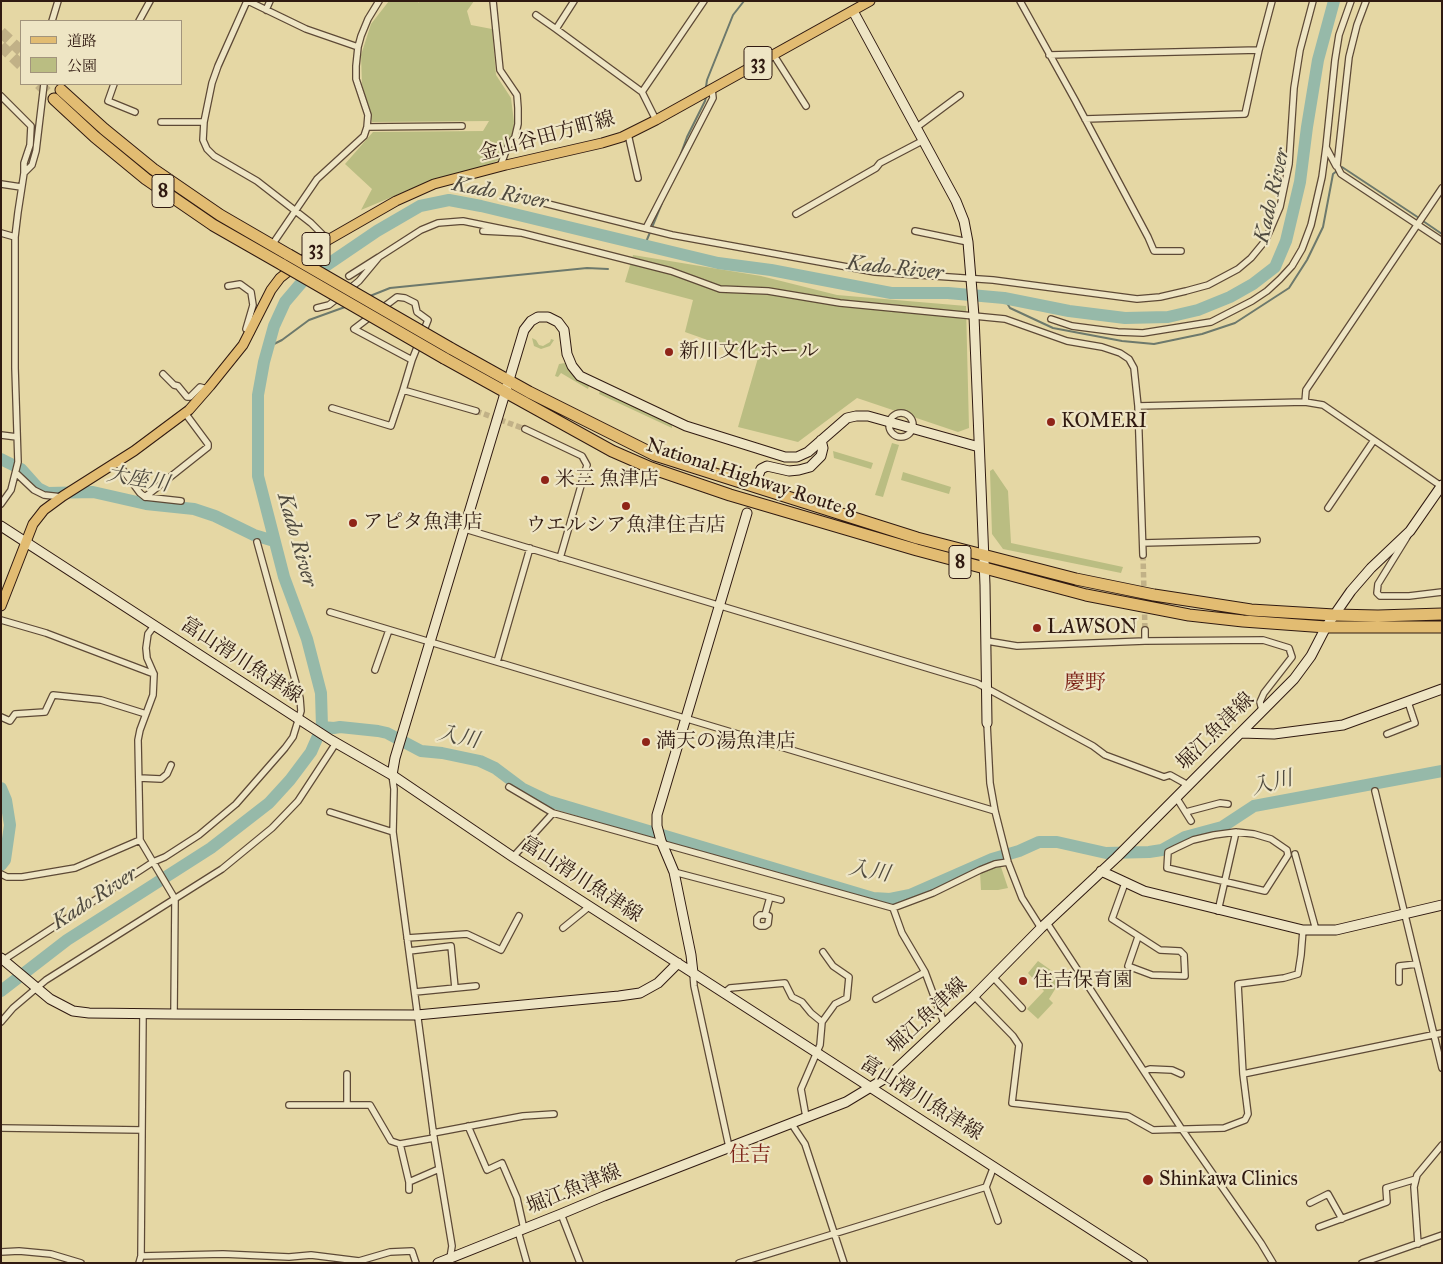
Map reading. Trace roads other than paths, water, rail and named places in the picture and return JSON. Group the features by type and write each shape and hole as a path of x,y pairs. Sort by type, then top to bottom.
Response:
{"highway":[{"name":"National Highway Route 8","path":"286,260 272,245 220,215 153,169 58,95 95,137 146,179 213,225 286,260 447,353 505,392 612,450 651,468 730,495 917,550 1154,595 1251,610 1396,616 1442,614"},
{"name":"National Highway Route 8","path":"447,353 509,380 581,419 655,455 1086,594 1189,615 1326,628 1442,627"}],"main road":[{"name":"金山谷田方町線","path":"1,606 3,595 33,524 44,510 117,462 184,413 208,389 243,346 271,290 280,278 328,240 417,190 500,166 602,144 628,134 870,1"}],"street":[{"path":"52,20 58,1"},
{"path":"140,20 150,1"},
{"path":"328,240 311,223 258,180 214,156 207,149 203,140 204,122 212,83 218,66 247,1 306,30 358,47"},
{"path":"266,10 270,1"},
{"path":"272,245 317,179 364,136 368,115 356,79 358,47 368,19 379,1"},
{"path":"492,1 500,70 517,95 518,108 518,124 515,137 507,148 500,166"},
{"path":"556,29 574,1"},
{"path":"642,92 704,1"},
{"path":"1020,1 1085,119 1154,251 1181,252"},
{"path":"1085,119 1245,114 1272,1"},
{"path":"532,200 672,235 865,270 971,279 1137,299 1160,297 1208,285 1238,269 1251,258 1265,241 1280,207 1289,164 1294,88 1300,50 1313,1"},
{"path":"1051,319 1072,326 1143,333 1211,322 1252,301 1280,279 1292,266 1302,249 1311,225 1322,177 1334,60 1339,35 1351,1"},
{"path":"1336,166 1349,57 1357,25 1366,1"},
{"path":"853,11 956,201 964,221 968,242 974,316 980,447 990,783 1008,862 1022,898 1044,925 1181,1128 1261,1242 1273,1263"},
{"path":"536,15 642,92 656,120"},
{"path":"1049,55 1259,50"},
{"path":"773,54 806,106"},
{"path":"24,173 32,165 36,151 44,85"},
{"path":"114,85 108,101 135,112"},
{"path":"646,228 713,98 712,89"},
{"path":"917,127 960,95"},
{"path":"1,96 31,126 30,145 24,163 15,237 18,462 11,490 1,504"},
{"path":"161,122 204,122"},
{"path":"367,128 462,126"},
{"path":"628,134 638,178"},
{"path":"796,214 876,168 880,163 924,140"},
{"path":"1326,147 1341,174 1442,241"},
{"path":"1,184 21,187"},
{"path":"1305,402 1306,390 1442,188"},
{"path":"349,276 421,230 438,223 463,221 522,233 671,271 720,289 768,291 840,303 1005,319 1067,342 1102,347 1120,353 1129,359 1134,368 1138,406 1143,555"},
{"path":"483,231 522,233"},
{"path":"915,231 968,242"},
{"path":"1,233 15,237"},
{"path":"317,308 329,305 352,287 379,257"},
{"path":"228,286 240,284 251,292 253,305 246,329 250,332"},
{"path":"332,408 391,426 412,360 428,320 418,312 415,303 405,298 397,297 354,329 412,360"},
{"path":"455,1259 439,1170 393,832 394,789 392,775 395,758 524,330 531,321 538,317 548,317 558,322 564,330 567,354 572,366 580,376 686,426 785,457 797,457 808,452 847,418 856,416 868,416 980,447"},
{"path":"163,374 188,397 200,388 208,389"},
{"path":"403,390 476,411"},
{"path":"1138,406 1305,402 1323,405 1441,485"},
{"path":"145,496 208,447 208,444 184,413"},
{"path":"524,429 582,456 587,465 560,558"},
{"path":"1,435 17,437"},
{"path":"758,476 761,469 767,466 789,471 810,467 821,456 823,448 821,440"},
{"path":"1328,508 1374,440"},
{"path":"117,462 140,493 145,496 181,501"},
{"path":"16,473 34,490 44,495 62,497"},
{"name":"堀江魚津線","path":"438,1263 455,1259 604,1196 846,1102 889,1076 993,978 1044,925 1294,679 1351,590 1410,530 1441,485"},
{"path":"729,1147 694,986 691,955 674,872 662,842 656,815 747,513"},
{"name":"富山滑川魚津線","path":"1,526 299,720 392,775 514,857 1142,1263"},
{"path":"465,529 977,683 1093,746 1105,755 1164,776 1170,775 1188,785"},
{"path":"1410,530 1378,584 1377,593 1380,596 1409,596 1442,592"},
{"path":"1143,543 1257,540"},
{"path":"257,542 300,698 301,711 293,737 236,804 199,835 2,960 50,999 73,1011 143,1014 417,1015 640,993 658,983 678,963"},
{"path":"496,662 530,548"},
{"path":"330,612 995,811"},
{"path":"1,620 46,633 154,674"},
{"path":"154,626 148,634 146,648 147,658 154,674 153,695 138,740 140,840 174,897 174,1014"},
{"path":"375,670 389,630"},
{"path":"1145,630 1145,641"},
{"path":"986,641 1017,646 1145,641 1263,640 1289,648 1292,657 1264,693 1260,702 1262,710"},
{"path":"1240,733 1274,734 1343,725 1442,690"},
{"path":"1,718 10,721 15,714 45,712 53,694 101,700 146,714"},
{"path":"1386,734 1416,723 1408,702"},
{"path":"1,1022 35,987 174,897 222,869 272,828 298,800 334,742"},
{"path":"139,778 161,779 167,774 171,765"},
{"path":"509,787 553,813 894,908 933,893 980,870 995,864 1008,862"},
{"path":"1375,791 1442,1068"},
{"path":"1176,797 1191,821"},
{"path":"1186,812 1220,803 1228,804"},
{"path":"330,812 393,832"},
{"path":"514,857 553,813"},
{"path":"1218,911 1236,832"},
{"path":"1236,832 1254,834 1271,839 1287,850 1288,856 1265,890 1224,882 1167,868 1168,852 1193,840 1236,832"},
{"path":"3,876 41,874 75,868 140,840"},
{"path":"1295,854 1316,930"},
{"path":"1101,871 1144,892 1303,930 1336,930 1442,905"},
{"path":"674,872 781,900"},
{"path":"1125,883 1112,919 1160,950 1180,950 1184,955 1185,976 1152,975 1128,966 1138,937"},
{"path":"765,915 770,897"},
{"path":"563,928 590,906"},
{"path":"894,908 902,933 925,972 944,1023"},
{"path":"407,938 467,934 501,950 519,916"},
{"path":"974,996 1013,1036 1019,1045 1012,1103 1128,1116 1153,1130 1224,1128 1245,1120 1248,1114 1243,1074 1238,984 1284,978 1298,974 1302,955 1303,930"},
{"path":"409,951 451,946 455,988"},
{"path":"806,1118 802,1089 820,1045 822,1022 835,1004 847,998 849,977 833,966 822,952"},
{"path":"1399,982 1398,966 1418,964"},
{"path":"876,999 925,972"},
{"path":"993,978 1022,1008"},
{"path":"724,993 730,988 785,983 792,997 802,1002 822,1022"},
{"path":"415,992 476,986"},
{"path":"139,1263 141,1256 143,1014"},
{"path":"1243,1074 1442,1033"},
{"path":"1144,1071 1150,1069 1172,1070 1180,1074"},
{"path":"347,1074 348,1105"},
{"path":"289,1105 370,1106 391,1140 400,1144 468,1126 523,1116 554,1114"},
{"path":"791,1124 805,1144 844,1263"},
{"path":"468,1126 487,1170 502,1163 517,1198 528,1263"},
{"path":"1,1128 142,1130"},
{"path":"400,1144 409,1182 409,1190"},
{"path":"1418,1244 1414,1187 1418,1175 1442,1144"},
{"path":"994,1166 986,1187 998,1221"},
{"path":"409,1182 439,1170"},
{"path":"1319,1227 1387,1202 1386,1188 1416,1179"},
{"path":"739,1263 986,1187"},
{"path":"1310,1203 1328,1194 1342,1219"},
{"path":"561,1214 580,1263"},
{"path":"1366,1262 1442,1236"},
{"path":"141,1256 223,1254 288,1257 311,1255 359,1261 390,1252 412,1251 416,1263"},
{"path":"1,1252 51,1254 81,1263"}],"waterway":[{"path":"706,87 707,80 733,15 744,1"},
{"name":"Kado River","path":"1,991 67,940 211,848 269,803 290,780 311,752 322,727 321,693 307,639 284,577 258,476 258,395 264,362 274,326 285,302 302,282 377,231 420,206 449,200 718,263 771,270 891,293 948,293 1004,298 1069,311 1125,318 1168,317 1198,310 1230,297 1253,284 1275,267 1286,241 1300,182 1318,60 1334,1"},
{"path":"679,159 706,97"},
{"path":"1004,298 1010,308 1053,328 1122,341 1154,344 1202,334 1235,323 1289,288 1307,260 1323,227 1333,174 1342,167 1419,218"},
{"path":"644,247 662,203"},
{"path":"1423,221 1442,234"},
{"path":"370,296 390,288 587,268 608,269"},
{"path":"268,347 282,340 309,320 345,307"},
{"name":"大座川","path":"1,459 21,469 38,488 48,493 93,492 146,504 194,509 215,516 254,535 274,541"},
{"name":"入川","path":"322,727 378,731 387,733 421,751 442,753 480,761 495,768 523,789 548,801 873,898 890,899 910,895 992,859 1019,851 1039,842 1057,842 1106,853 1162,850 1185,837 1222,827 1254,806 1442,771"},
{"path":"1,788 6,800 10,825 5,860 1,865"}],"tunnel":[{"path":"1,32 20,50"},
{"path":"1,46 20,64"},
{"path":"40,85 54,99"},
{"path":"476,411 525,429"},
{"path":"1143,555 1145,630"}],"place":[{"name":"新川文化ホール","path":"669,352"},
{"name":"KOMERI","path":"1051,422"},
{"name":"米三 魚津店","path":"545,480"},
{"name":"ウエルシア魚津住吉店","path":"626,506"},
{"name":"アピタ魚津店","path":"353,523"},
{"name":"LAWSON","path":"1037,628"},
{"name":"満天の湯魚津店","path":"646,742"},
{"name":"住吉保育園","path":"1023,981"},
{"name":"Shinkawa Clinics","path":"1148,1180"}],"district":[{"name":"慶野","path":"1085,684"},
{"name":"住吉","path":"750,1156"}]}
